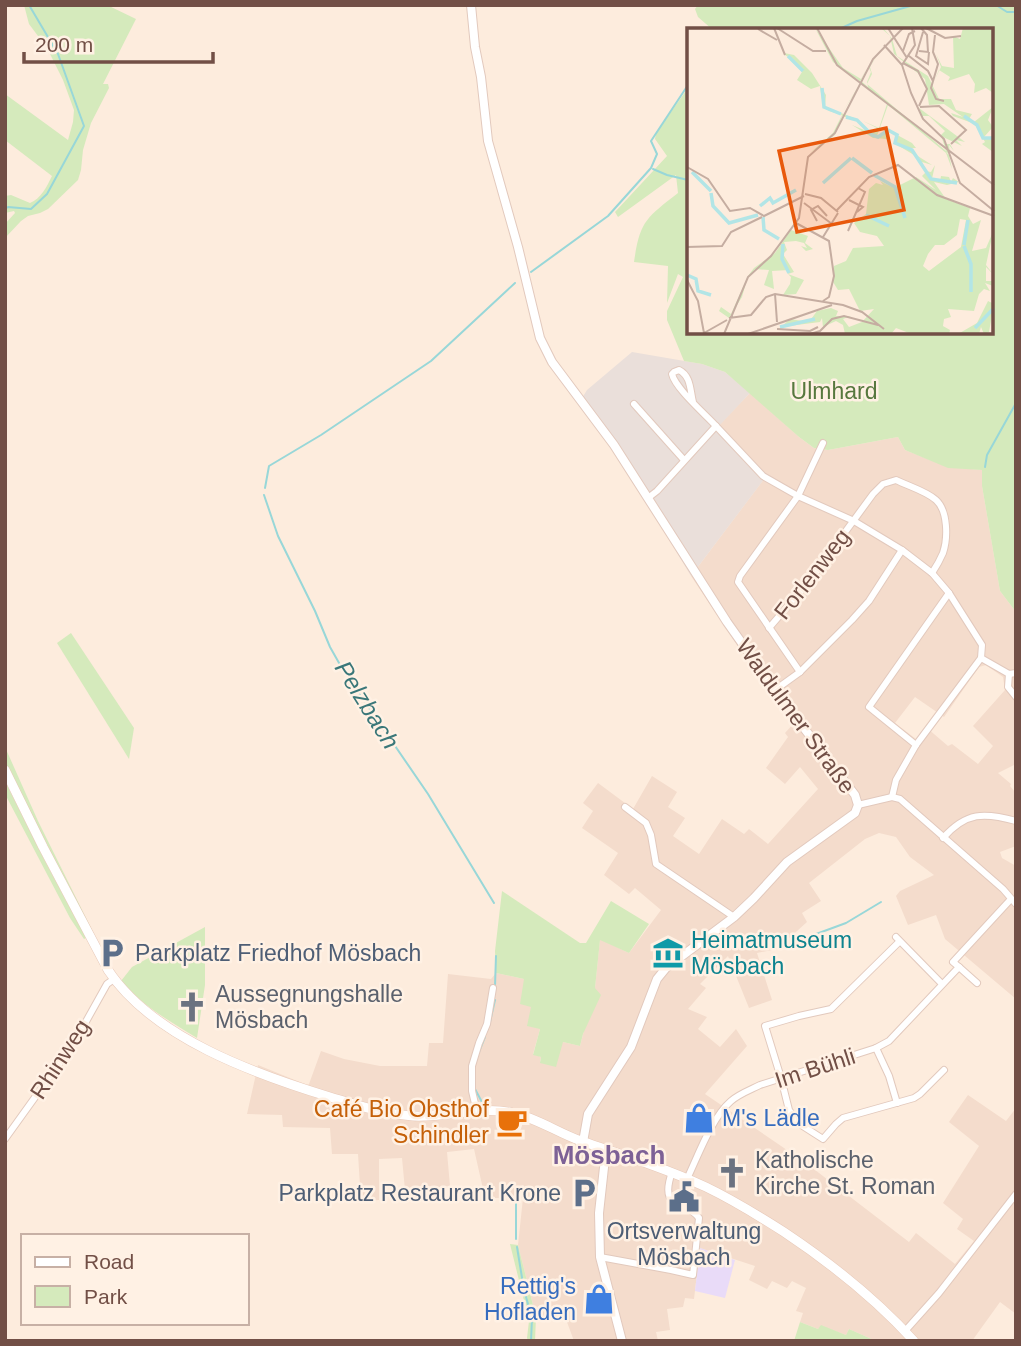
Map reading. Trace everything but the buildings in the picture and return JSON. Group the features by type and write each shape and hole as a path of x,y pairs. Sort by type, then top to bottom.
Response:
{"main road":[{"path":"5,770 67,894 114,979 149,1013 192,1042 308,1090 364,1108 413,1116 506,1111 530,1118 583,1142 672,1172 719,1193 805,1246 855,1282 914,1341"}],"street":[{"name":"Waldulmer Straße","path":"471,5 488,141 518,247 536,327 552,362 604,431 727,622 855,795 858,805 855,813 787,862 734,917 666,968 657,979 631,1047 588,1114 583,1142"},
{"path":"693,402 687,376 679,370 674,372 672,374 675,383 763,476 798,496 854,521 932,573 949,593 982,645 981,659 916,745 896,780 892,797"},
{"path":"634,404 684,460"},
{"path":"648,498 716,426"},
{"path":"800,672 738,582 798,496 823,443"},
{"name":"Forlenweg","path":"769,628 810,580 883,484 896,480 934,498 941,506 945,536 942,554 932,573"},
{"path":"775,690 800,672 852,620 869,601 901,550"},
{"path":"916,745 869,707 949,593"},
{"path":"981,659 1012,673 1008,687 1016,697"},
{"path":"858,805 892,797 908,804 1013,902"},
{"path":"625,807 646,824 651,835 656,864 734,917"},
{"path":"943,838 961,821 975,815 1016,821"},
{"name":"Im Bühli","path":"687,1179 721,1111 731,1101 744,1092 876,1048 889,1041 959,967 953,962 1013,902"},
{"path":"942,984 897,940 831,1009 765,1026 792,1117 823,1139 843,1118 920,1094 944,1070"},
{"path":"959,967 977,983"},
{"name":"Rhinweg","path":"5,1139 74,1043 107,984 114,979"},
{"path":"477,1112 472,1091 472,1066 487,1024 493,988"},
{"path":"876,1048 889,1076 897,1103"},
{"path":"606,1149 599,1213 600,1257 622,1341"},
{"path":"600,1257 693,1275 699,1219 695,1213 676,1205 670,1197 668,1191 672,1172"},
{"path":"905,1331 939,1293 1016,1194"}],"shaded area":[{"path":"632,352 702,364 725,372 750,393 718,427 765,478 691,576 613,447 579,403 587,390"},
{"path":"750,393 814,448 828,450 898,437 905,450 948,467 982,470 982,486 1000,591 1016,612 1016,764 998,773 1011,784 1016,793 1016,846 1000,852 1002,858 1016,866 1016,999 945,939 936,915 908,925 896,896 900,891 934,875 910,857 896,837 879,833 865,839 809,883 821,901 802,913 807,922 777,949 757,953 772,1000 749,1008 728,956 700,984 706,988 688,1009 707,1017 698,1029 720,1047 736,1029 747,1046 705,1094 806,1163 909,1242 916,1233 955,1264 974,1241 957,1229 963,1219 943,1203 979,1146 949,1122 968,1095 1006,1121 1016,1108 1016,1314 1000,1302 972,1341 876,1341 849,1329 846,1335 821,1326 818,1329 800,1322 803,1313 796,1311 806,1288 792,1281 787,1288 772,1281 767,1289 749,1280 755,1266 700,1248 694,1299 685,1298 683,1307 667,1309 670,1330 656,1332 658,1341 574,1341 564,1314 536,1317 518,1245 523,1198 492,1198 483,1189 474,1149 447,1152 450,1186 405,1190 402,1158 379,1159 379,1200 361,1201 358,1154 332,1154 330,1128 283,1127 282,1115 247,1114 258,1065 307,1085 321,1051 380,1066 427,1066 429,1043 443,1043 448,974 491,979 496,973 524,979 540,1029 533,1054 541,1057 540,1062 563,1042 580,1046 595,988 600,939 629,953 661,910 635,888 629,894 604,875 618,853 582,828 593,811 583,803 598,783 633,809 652,776 677,792 668,807 685,818 673,836 699,854 722,819 744,834 749,829 768,844 818,789 800,767 785,784 766,768 788,737 785,733 794,723 691,576 764,479 717,427","holes":["986,665 1003,677 1005,690 973,726 993,746 978,764 952,744 948,746 927,728 916,739 895,723 915,697 944,717 979,667"]},
{"path":"700,1248 735,1260 725,1298 695,1291"}],"green space":[{"path":"24,5 107,5 136,19 103,84 108,84 109,88 91,123 78,180 48,209 28,216 5,238 5,224 15,213 5,213 5,196 11,195 30,203 46,188 52,176 5,140 5,94 68,140 74,110 47,48 29,24"},
{"name":"Ulmhard","path":"698,5 1016,5 1016,612 1000,591 982,486 982,470 948,468 905,450 898,437 828,450 814,448 725,372 684,361 667,320 667,311 683,277 678,274 667,303 668,266 634,262 639,237 646,222 678,193 676,175 618,217 615,212 667,156 655,139 656,133 687,89 687,334 993,334 993,28 711,28 698,17 695,9"},
{"path":"71,633 134,728 129,759 57,643"},
{"path":"5,747 38,821 94,934 5,763"},
{"path":"5,781 86,938 84,939 70,918 5,794"},
{"path":"502,891 580,943 586,943 611,901 649,924 629,953 600,940 595,988 601,995 580,1046 563,1042 556,1067 540,1063 541,1057 533,1055 540,1029 527,1026 531,1007 520,1004 524,979 496,973 495,951"},
{"path":"205,927 205,985 197,1038 147,1006 121,981 132,967"},
{"path":"510,1244 518,1245 536,1317 535,1341 528,1341 527,1338 529,1321"},
{"path":"800,1322 818,1329 821,1325 846,1335 849,1329 876,1341 794,1341"}],"waterway":[{"path":"5,209 31,209 47,194 84,126 58,54 29,5"},
{"name":"Pelzbach","path":"841,28 914,5"},
{"name":"Pelzbach","path":"996,5 1007,12 1016,12"},
{"name":"Pelzbach","path":"531,272 608,216 651,168 657,154 651,141 687,87"},
{"name":"Pelzbach","path":"653,169 687,180"},
{"name":"Pelzbach","path":"265,488 269,466 321,435 431,361 515,283"},
{"path":"985,467 987,455 1016,403"},
{"name":"Pelzbach","path":"264,495 278,536 330,647 428,794 494,903"},
{"path":"808,937 846,923 881,902"},
{"path":"495,986 496,956"},
{"path":"489,1026 495,1000"},
{"path":"479,1052 485,1037"},
{"path":"475,1089 483,1104 486,1104"},
{"name":"Pelzbach","path":"516,1198 516,1239"},
{"name":"Pelzbach","path":"517,1247 532,1318 531,1341"}],"place":[{"name":"Parkplatz Friedhof Mösbach","path":"112,953"},
{"name":"Heimatmuseum Mösbach","path":"668,953"},
{"name":"Aussegnungshalle Mösbach","path":"192,1007"},
{"name":"M's Lädle","path":"699,1118"},
{"name":"Café Bio Obsthof Schindler","path":"512,1122"},
{"name":"Katholische Kirche St. Roman","path":"732,1173"},
{"name":"Parkplatz Restaurant Krone","path":"584,1193"},
{"name":"Ortsverwaltung Mösbach","path":"684,1197"},
{"name":"Rettig's Hofladen","path":"599,1299"}],"district":[{"name":"Mösbach","path":"609,1155"}]}
